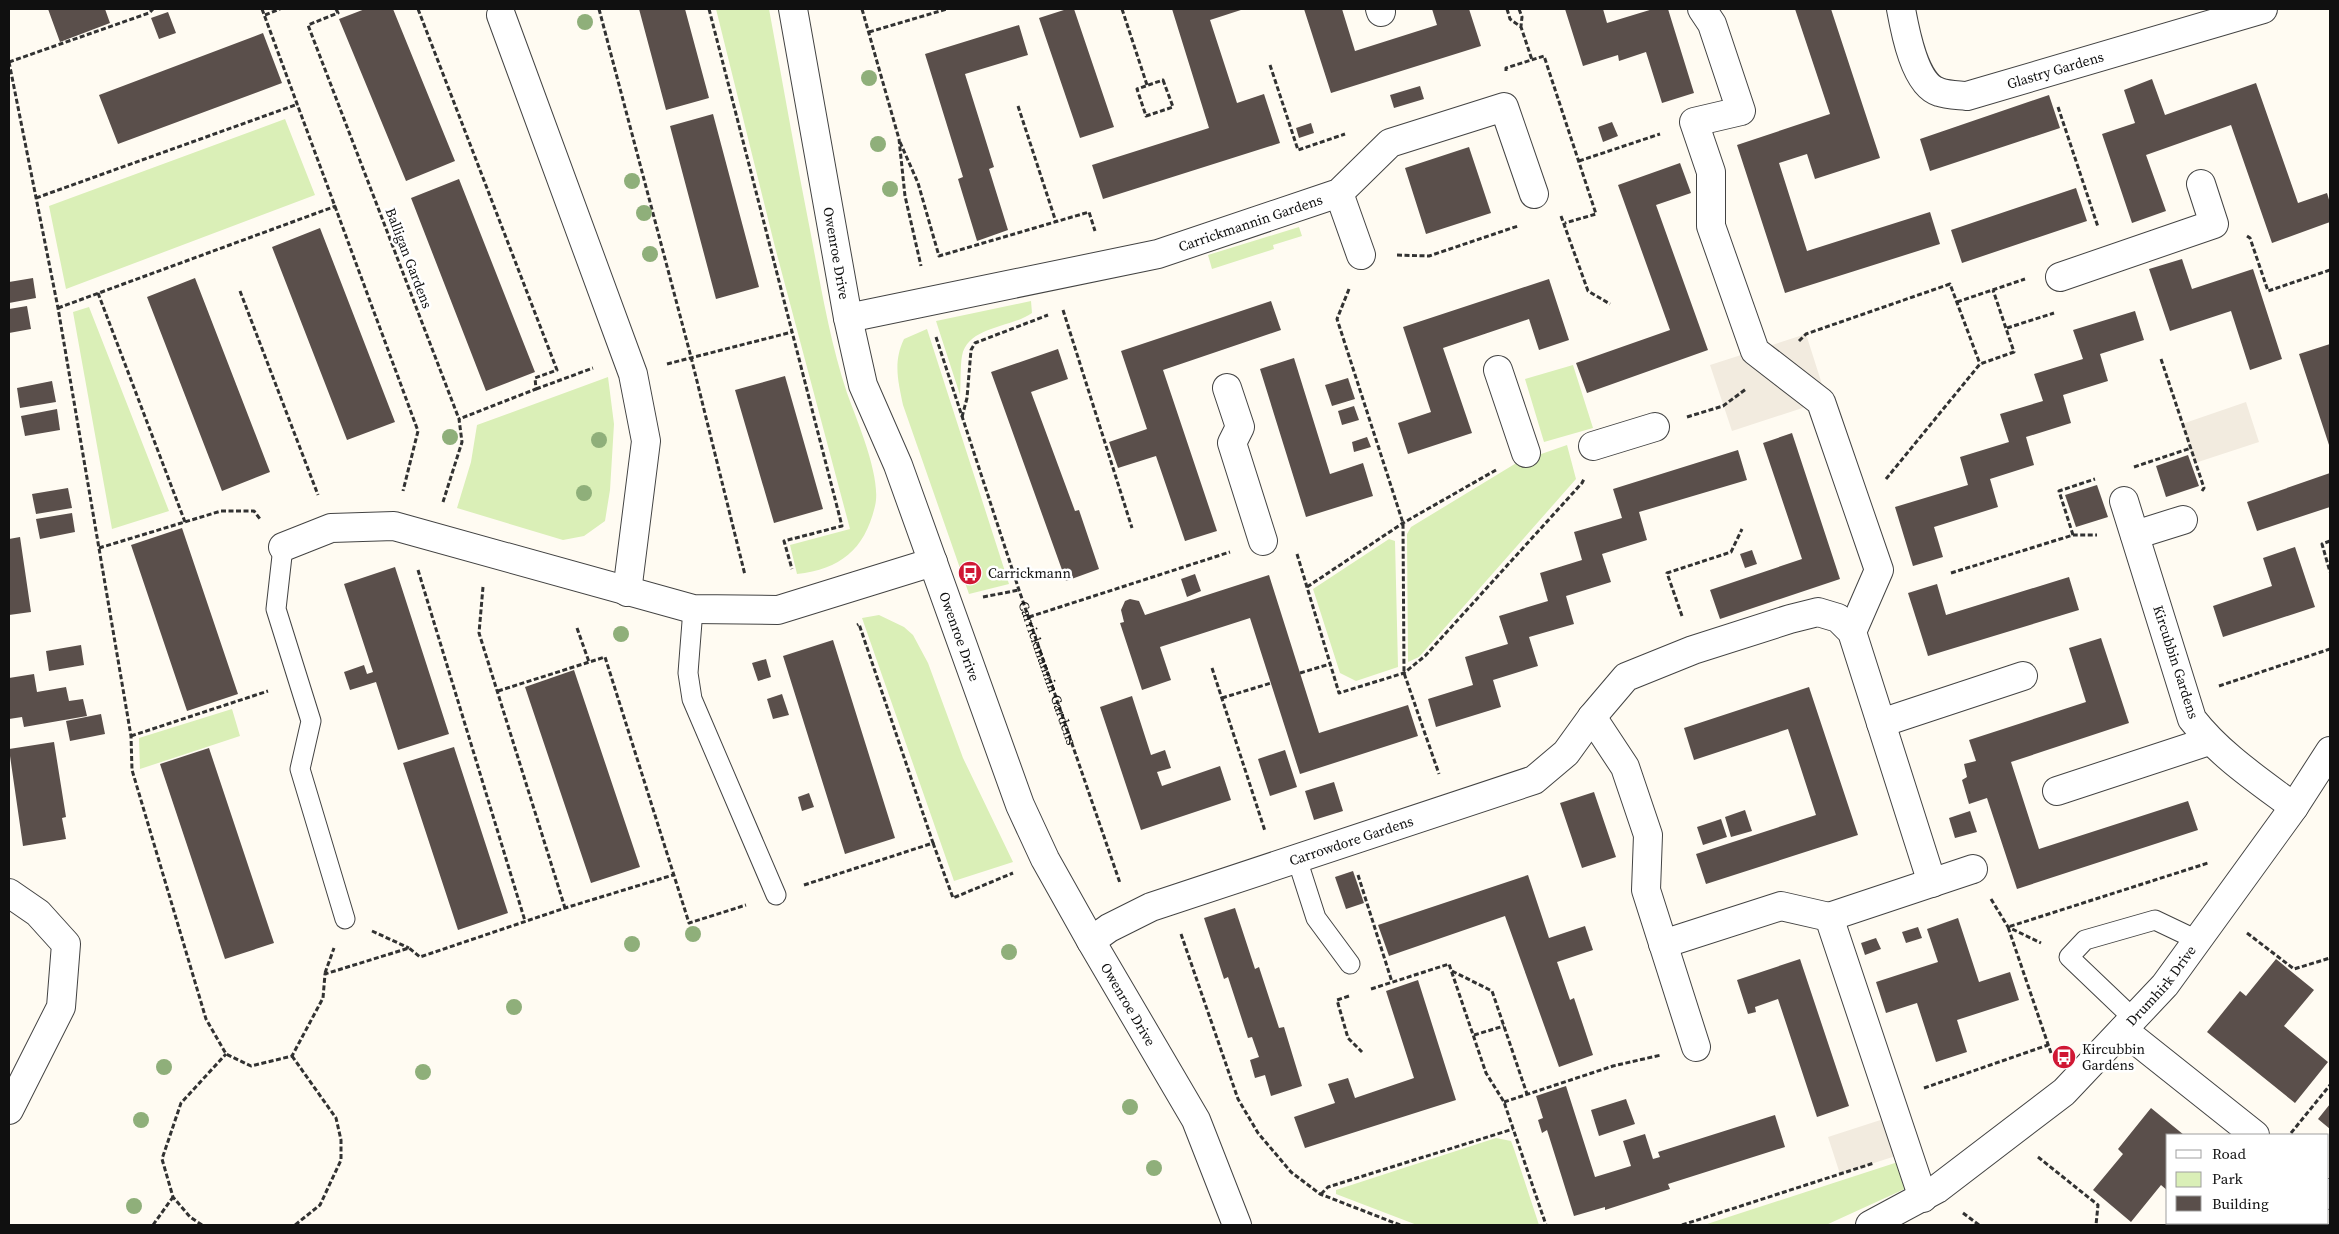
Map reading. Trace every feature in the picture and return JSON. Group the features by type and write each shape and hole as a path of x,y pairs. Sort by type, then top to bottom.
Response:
{"street":[{"name":"Owenroe Drive","path":"793,9 848,318 863,385 898,465 1020,805 1045,859 1196,1120 1237,1225"},
{"path":"1702,9 1712,24 1741,111 1694,122 1711,172 1711,226 1755,351 1821,402 1879,570 1852,632 1932,883"},
{"name":"Glastry Gardens","path":"1901,9 1906,34 1922,78 1938,92 1967,96 2263,9"},
{"path":"501,15 633,374 646,441 627,592"},
{"name":"Carrickmannin Gardens","path":"848,318 1158,254 1339,193 1390,143 1504,107 1534,194"},
{"path":"2060,278 2109,261 2144,246 2214,224 2201,184"},
{"path":"1339,193 1361,255"},
{"path":"1498,370 1526,453"},
{"path":"1227,388 1240,427 1232,443 1263,541"},
{"path":"1593,446 1655,427"},
{"name":"Kircubbin Gardens","path":"2124,501 2192,719 2209,741 2294,807"},
{"path":"2135,535 2182,520"},
{"path":"283,547 331,528 394,526 693,609 778,610 933,562"},
{"name":"Carrowdore Gardens","path":"1091,941 1109,928 1160,904 1534,780 1566,753 1592,717 1626,677 1693,650 1818,612 1838,618 1852,632"},
{"path":"1881,723 2023,676"},
{"path":"1592,717 1625,767 1648,835 1646,890 1696,1047"},
{"path":"2058,791 2209,741"},
{"name":"Drumhirk Drive","path":"1870,1225 1923,1198 2064,1092 2165,985 2294,807 2330,751"},
{"path":"1663,944 1781,906 1829,917 1973,869"},
{"path":"9,893 38,913 66,944 61,1007 9,1105"},
{"path":"1829,917 1923,1198"},
{"path":"2128,1024 2254,1134"}],"lane":[{"path":"283,547 276,609 311,721 300,768 345,919"},
{"path":"693,609 688,673 692,699 776,895"},
{"path":"1287,862 1316,918 1350,964"},
{"path":"2128,1024 2069,957 2085,940 2155,920 2197,940"}],"path":[{"path":"153,9 9,62 58,308 131,736 132,770 206,1019 226,1054 251,1066 292,1056 323,998 325,974 409,948"},
{"path":"262,9 418,431 394,526"},
{"path":"265,15 280,9"},
{"name":"Balligan Gardens","path":"336,9 338,13 308,25 459,419 462,442 415,560 525,921"},
{"path":"418,9 556,370 535,378 536,389"},
{"path":"600,9 691,357 752,610"},
{"path":"709,9 842,526 784,542 801,603"},
{"path":"862,9 899,139 918,183 940,256 1089,212 1105,264"},
{"path":"869,32 947,9"},
{"path":"1122,9 1147,85"},
{"path":"1507,9 1510,19 1521,27"},
{"path":"1519,9 1522,17 1521,27 1532,60"},
{"path":"1506,68 1544,56 1596,214 1565,223"},
{"path":"1270,65 1298,150"},
{"path":"2046,72 2109,261"},
{"path":"1163,80 1172,107 1146,116 1137,89 1147,85 1163,80"},
{"path":"36,198 298,104"},
{"path":"1018,106 1056,222"},
{"path":"1579,161 1694,122"},
{"path":"899,139 905,196 922,269"},
{"path":"1534,194 1560,213 1588,291 1610,304"},
{"path":"58,308 336,206"},
{"path":"2214,224 2250,238 2268,291 2330,270"},
{"path":"1450,808 1404,673 1403,523 1337,319 1361,255 1429,256 1522,225"},
{"path":"1957,302 2039,274 2060,278"},
{"path":"1655,427 1723,406 1776,366 1806,334 1950,284 1980,364"},
{"path":"1853,496 1879,488 1980,364 2014,352 1993,290"},
{"path":"240,291 331,528"},
{"path":"98,293 185,522"},
{"path":"962,418 967,398 971,350 976,343 1063,310"},
{"name":"Carrickmannin Gardens","path":"934,331 1116,875 1137,914"},
{"path":"691,357 792,332"},
{"path":"1070,335 1132,528"},
{"path":"2161,359 2204,488 2182,520"},
{"path":"459,419 580,373"},
{"path":"1029,617 1263,541 1297,553 1339,693 1404,673 1425,656 1582,483 1593,446"},
{"path":"1307,587 1403,523 1526,453"},
{"path":"99,548 221,511 254,511 283,547"},
{"path":"1693,650 1667,573 1731,552 1742,528"},
{"path":"1951,573 2073,535 2135,535"},
{"path":"2330,541 2322,544 2330,572"},
{"path":"486,552 479,633 565,908"},
{"path":"851,627 860,624 953,898 1045,859"},
{"path":"577,628 589,662"},
{"path":"2187,702 2214,688 2330,649"},
{"path":"498,691 605,657 689,924 934,842"},
{"path":"1300,673 1330,664"},
{"path":"1212,668 1287,862"},
{"path":"131,736 298,682"},
{"path":"1222,698 1271,683"},
{"path":"1347,842 1392,982"},
{"path":"2008,927 2216,860 2243,877"},
{"path":"1973,869 2008,927 2064,1092"},
{"path":"345,919 409,948 420,957 565,908 673,875"},
{"path":"2219,910 2294,969 2330,958"},
{"path":"2008,927 2069,957"},
{"path":"1184,942 1238,1099 1258,1133 1291,1172 1320,1194 1400,1225"},
{"path":"1368,990 1449,964 1486,1073 1504,1102 1546,1225"},
{"path":"1452,971 1492,991 1526,1094"},
{"path":"1352,995 1337,1000 1348,1038 1362,1052"},
{"path":"1473,1036 1504,1026"},
{"path":"1890,1100 2048,1045"},
{"path":"1504,1102 1613,1066 1696,1047"},
{"path":"202,1225 190,1217 173,1197 162,1159 181,1103 226,1054"},
{"path":"292,1056 336,1118 341,1140 341,1160 320,1205 295,1225"},
{"path":"2290,1134 2330,1085"},
{"path":"1320,1194 1328,1187 1513,1129"},
{"path":"2009,1134 2098,1205 2096,1225"},
{"path":"1682,1225 1908,1152"},
{"path":"153,1225 173,1197"}],"green space":[{"path":"716,9 769,9 831,334 841,374 872,465 875,480 875,506 871,521 858,545 838,562 813,571 797,574 790,545 850,529 775,247"},
{"path":"285,119 315,195 66,289 49,206"},
{"path":"1299,227 1302,236 1273,245 1274,249 1212,269 1208,255"},
{"path":"1031,301 1032,313 981,333 966,346 961,361 960,395 936,321"},
{"path":"89,307 169,511 112,529 73,312"},
{"path":"927,329 1009,584 969,594 903,405 899,388 898,356 904,339"},
{"path":"1573,365 1593,428 1544,442 1525,379"},
{"path":"608,377 614,424 610,490 605,521 584,536 563,540 457,508 471,462 477,425"},
{"path":"1567,445 1576,479 1419,657 1408,662 1407,534 1411,527 1518,462"},
{"path":"1389,539 1395,541 1398,667 1356,681 1340,673 1313,589"},
{"path":"879,615 904,627 913,635 928,663 963,758 1013,862 954,881 862,618"},
{"path":"232,709 240,736 140,769 139,738"},
{"path":"1496,1138 1511,1141 1539,1225 1417,1225 1336,1194 1336,1190"},
{"path":"1898,1162 1909,1187 1826,1225 1704,1225"}],"shaded area":[{"path":"1806,334 1827,400 1732,431 1710,365"},
{"path":"2246,402 2259,442 2195,463 2182,424"},
{"path":"1896,1115 1908,1152 1840,1174 1828,1137"}],"building":[{"path":"48,9 105,9 110,23 60,42"},
{"path":"365,9 393,9 455,161 406,181 339,19"},
{"path":"639,9 685,9 709,98 666,110"},
{"path":"1067,9 1074,9 1114,127 1080,138 1039,18"},
{"path":"1172,9 1244,9 1210,20 1237,103 1264,94 1280,143 1103,199 1092,165 1209,128"},
{"path":"1304,9 1342,9 1355,51 1437,25 1432,9 1469,9 1481,46 1331,93"},
{"path":"1565,9 1603,9 1607,23 1653,9 1668,9 1694,93 1662,103 1646,52 1619,61 1618,55 1583,66"},
{"path":"1795,9 1831,9 1880,158 1815,179 1807,154 1779,163 1807,251 1930,212 1940,244 1785,293 1737,145 1830,114"},
{"path":"168,12 176,33 159,39 151,18"},
{"path":"1019,25 1028,55 965,74 994,167 989,169 1008,230 977,241 958,179 963,177 925,54"},
{"path":"263,33 282,83 118,144 99,95"},
{"path":"2152,79 2165,115 2256,83 2298,203 2327,193 2330,203 2330,222 2272,243 2231,125 2146,155 2166,211 2132,223 2102,134 2135,123 2124,90"},
{"path":"1420,86 1424,99 1394,108 1390,95"},
{"path":"2049,95 2060,128 1930,171 1920,139"},
{"path":"713,114 759,287 716,299 670,126"},
{"path":"1612,122 1618,136 1603,142 1598,127"},
{"path":"1311,123 1314,133 1299,138 1296,128"},
{"path":"1469,147 1491,213 1426,234 1405,168"},
{"path":"1680,163 1691,193 1656,205 1708,350 1587,393 1576,363 1670,330 1618,185"},
{"path":"459,179 535,372 486,391 411,198"},
{"path":"2076,188 2087,221 1962,263 1951,230"},
{"path":"320,228 395,422 347,440 272,247"},
{"path":"2182,259 2192,289 2253,269 2282,359 2250,370 2231,311 2170,331 2149,269"},
{"path":"33,278 36,298 9,303 9,282"},
{"path":"195,278 270,472 222,491 147,297"},
{"path":"1549,279 1569,340 1539,350 1529,319 1443,348 1472,433 1408,454 1398,423 1431,412 1403,327"},
{"path":"1271,301 1281,330 1163,370 1217,531 1185,541 1156,456 1118,468 1109,442 1147,429 1121,351"},
{"path":"27,306 31,329 9,333 9,309"},
{"path":"2135,311 2144,340 2100,354 2108,381 2063,395 2071,423 2026,437 2034,465 1990,479 1998,507 1934,527 1943,557 1913,566 1895,507 1968,485 1960,457 2009,442 2000,414 2043,401 2034,374 2083,359 2073,330"},
{"path":"2330,344 2330,448 2299,354"},
{"path":"1058,349 1068,379 1031,392 1075,511 1079,510 1099,569 1066,581 991,372"},
{"path":"1294,358 1330,474 1363,463 1373,496 1306,517 1260,369"},
{"path":"785,376 823,509 774,523 735,390"},
{"path":"1348,378 1355,399 1332,406 1325,385"},
{"path":"52,381 56,402 20,408 17,388"},
{"path":"1354,406 1359,420 1342,425 1338,411"},
{"path":"57,409 60,430 25,436 21,416"},
{"path":"1792,433 1840,579 1720,619 1710,590 1802,559 1763,443"},
{"path":"1367,437 1371,447 1354,452 1352,442"},
{"path":"1738,450 1747,480 1639,512 1647,540 1602,554 1611,582 1566,596 1574,624 1529,637 1538,666 1493,680 1501,707 1436,727 1428,699 1473,685 1465,657 1508,644 1499,616 1548,601 1540,573 1582,560 1574,532 1622,518 1613,489"},
{"path":"2188,455 2199,486 2166,497 2156,466"},
{"path":"2330,473 2330,507 2257,531 2247,502"},
{"path":"2097,485 2108,517 2076,527 2065,495"},
{"path":"68,488 72,508 36,514 32,494"},
{"path":"72,513 75,532 40,539 36,519"},
{"path":"182,528 238,694 187,711 131,545"},
{"path":"20,537 31,612 9,615 9,539"},
{"path":"2295,547 2315,607 2223,637 2213,606 2272,586 2263,558"},
{"path":"1752,550 1757,564 1745,568 1740,554"},
{"path":"395,567 449,734 398,750 376,682 350,690 344,672 364,665 367,674 373,672 344,584"},
{"path":"1195,574 1201,591 1187,597 1181,579"},
{"path":"1269,575 1319,733 1408,705 1418,736 1300,774 1250,618 1160,647 1171,680 1142,690 1120,623 1124,622 1121,610 1125,601 1130,599 1139,601 1145,615"},
{"path":"2069,577 2079,610 1928,656 1908,593 1937,584 1946,615"},
{"path":"2101,638 2129,723 2011,762 2039,849 2188,801 2198,830 2017,889 1987,798 1969,804 1962,780 1967,777 1964,764 1976,761 1969,740 2086,702 2069,648"},
{"path":"833,640 895,838 845,854 783,656"},
{"path":"81,645 84,665 49,671 46,651"},
{"path":"766,659 771,677 758,681 752,663"},
{"path":"574,670 640,867 591,883 525,687"},
{"path":"34,674 37,692 66,687 69,701 83,699 87,716 24,727 22,717 9,719 9,678"},
{"path":"1809,687 1858,835 1706,884 1696,854 1816,815 1788,729 1694,760 1684,728"},
{"path":"782,694 789,715 773,719 767,699"},
{"path":"1132,696 1151,755 1165,750 1171,768 1157,772 1162,786 1220,766 1231,800 1141,830 1100,707"},
{"path":"101,714 105,734 70,741 66,721"},
{"path":"54,742 66,817 62,818 66,839 23,846 9,749"},
{"path":"454,747 508,913 458,930 403,763"},
{"path":"209,748 274,943 225,959 160,764"},
{"path":"1285,750 1297,787 1270,796 1258,759"},
{"path":"1334,782 1343,811 1314,820 1305,791"},
{"path":"1594,792 1616,857 1582,868 1560,803"},
{"path":"809,793 814,807 802,811 798,797"},
{"path":"1745,810 1752,831 1731,837 1725,817"},
{"path":"1970,811 1977,832 1955,838 1949,818"},
{"path":"1721,819 1727,837 1703,845 1697,827"},
{"path":"1353,871 1364,903 1346,909 1335,877"},
{"path":"1528,875 1549,938 1585,926 1593,950 1557,962 1570,1000 1574,998 1593,1055 1559,1067 1505,916 1389,956 1378,925"},
{"path":"1235,908 1255,969 1259,967 1279,1028 1284,1027 1302,1086 1271,1096 1265,1075 1255,1078 1250,1060 1259,1057 1252,1037 1248,1038 1228,977 1224,979 1204,918"},
{"path":"1958,918 1979,982 2010,972 2019,1000 1957,1020 1967,1052 1936,1062 1917,1003 1886,1013 1876,982 1938,962 1927,929"},
{"path":"1918,927 1922,938 1906,943 1902,932"},
{"path":"1876,938 1881,949 1865,955 1861,943"},
{"path":"1800,959 1849,1106 1817,1117 1778,999 1755,1007 1756,1012 1748,1014 1737,980"},
{"path":"2276,959 2314,990 2284,1026 2328,1062 2295,1103 2207,1032 2240,991 2246,996"},
{"path":"1418,980 1456,1100 1305,1148 1294,1117 1335,1103 1328,1084 1348,1078 1355,1098 1414,1078 1386,991"},
{"path":"1566,1086 1595,1177 1631,1166 1623,1141 1645,1134 1653,1159 1660,1157 1658,1152 1775,1115 1785,1147 1668,1184 1670,1189 1605,1210 1605,1207 1574,1216 1547,1130 1542,1133 1538,1120 1543,1118 1536,1096"},
{"path":"1626,1099 1635,1124 1599,1136 1591,1110"},
{"path":"2330,1104 2330,1129 2318,1119"},
{"path":"2151,1108 2183,1134 2166,1134 2166,1189 2161,1185 2131,1222 2093,1190 2123,1154 2118,1149"},
{"path":"2296,1224 2298,1225 2229,1225"}],"place":[{"name":"Carrickmann","path":"970,573"},
{"name":"Kircubbin Gardens","path":"2064,1057"}]}
